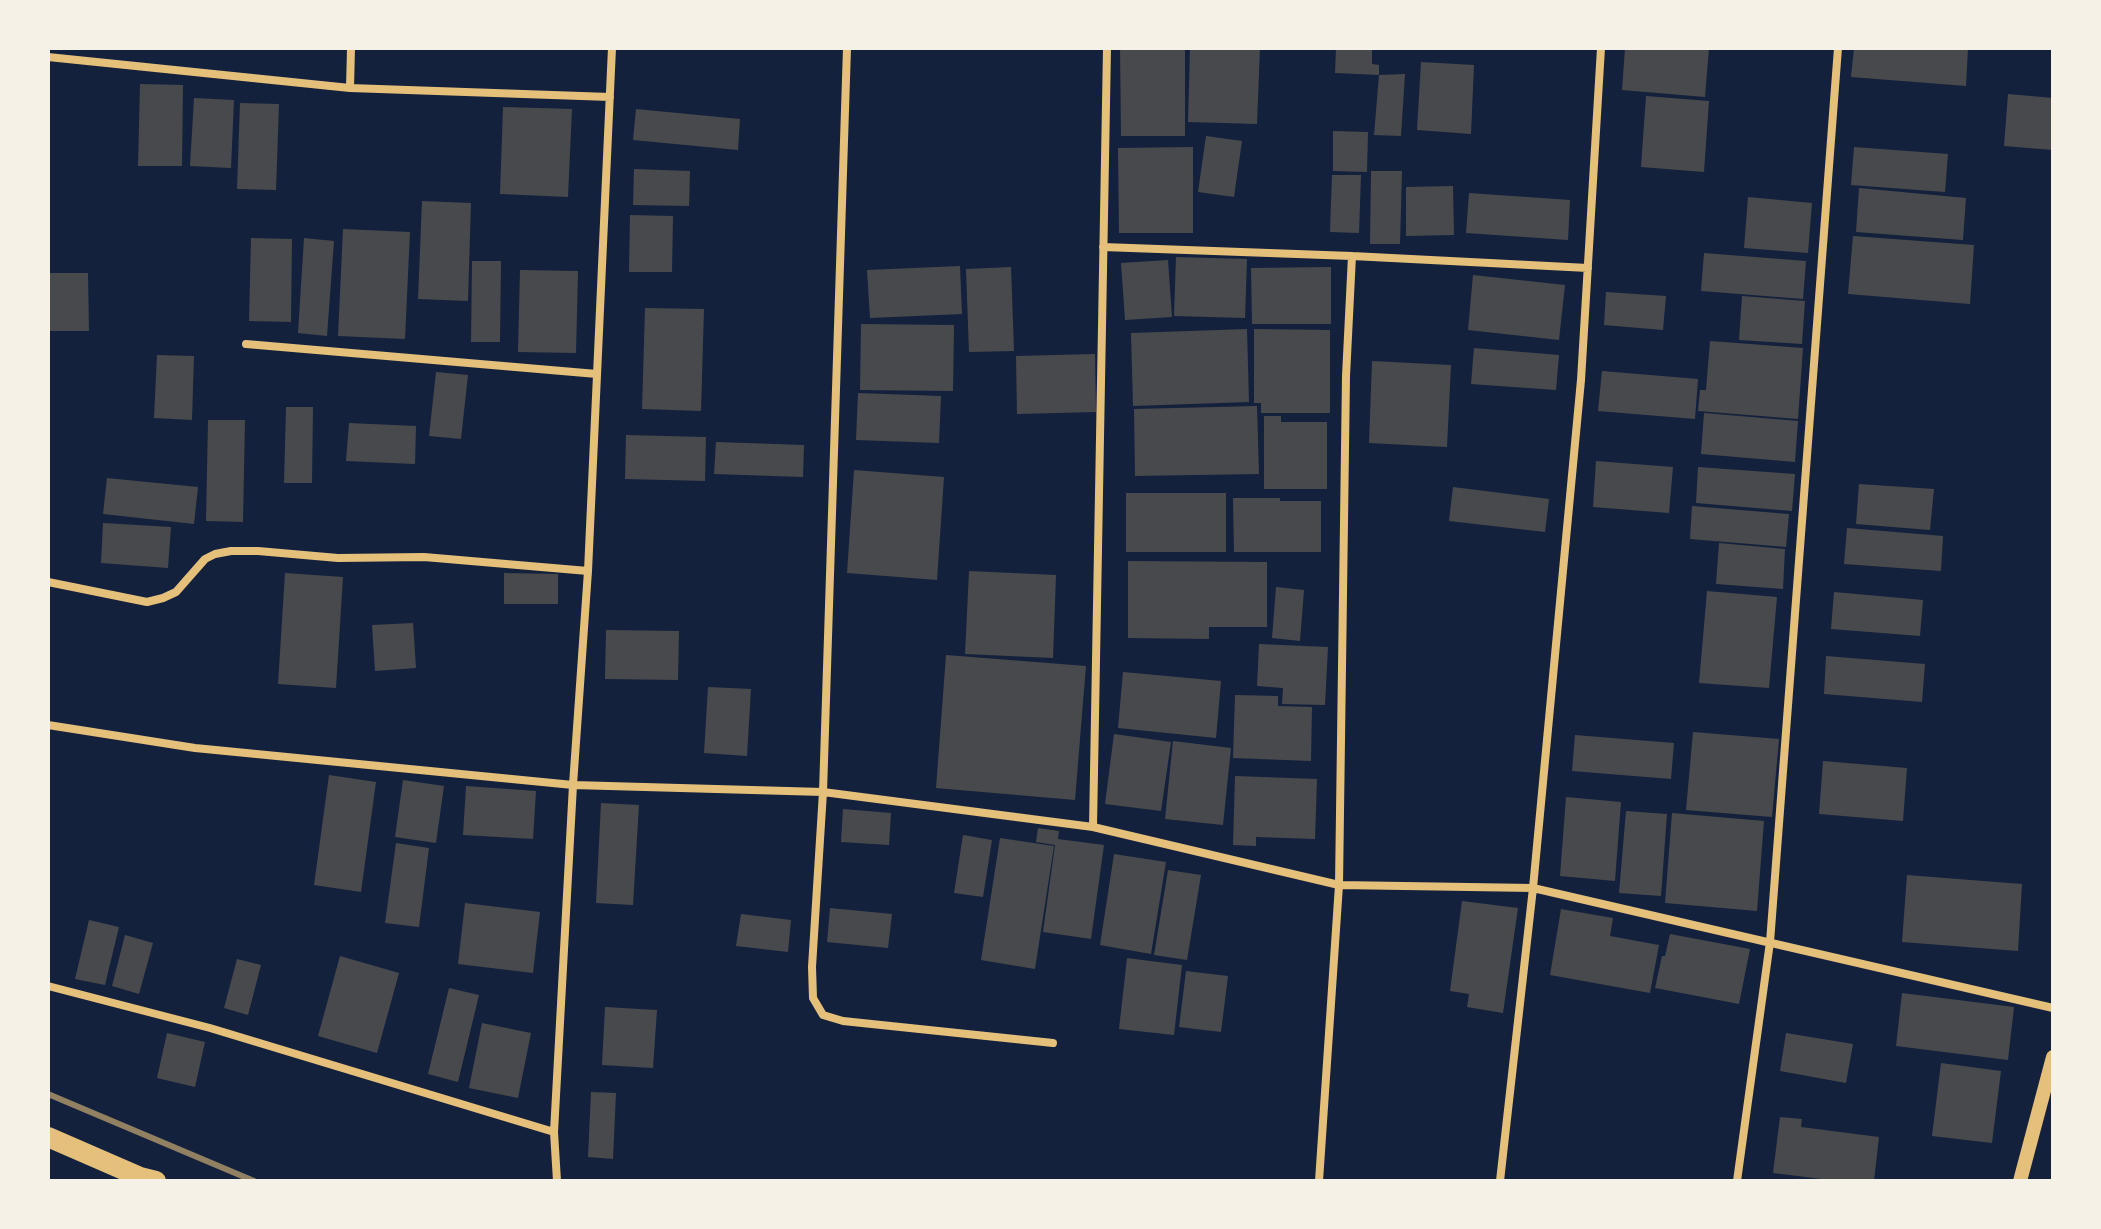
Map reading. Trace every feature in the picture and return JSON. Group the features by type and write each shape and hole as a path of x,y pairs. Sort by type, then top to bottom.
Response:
{"main road":[{"path":"48,1137 156,1181"}],"street":[{"path":"350,88 351,48"},
{"path":"557,1181 554,1132 588,571 612,48"},
{"path":"847,48 823,792 812,967 813,998 823,1015 843,1021 1053,1043"},
{"path":"1093,827 1107,48"},
{"path":"1500,1181 1533,888 1581,380 1601,48"},
{"path":"1737,1181 1770,942 1838,48"},
{"path":"48,57 350,88 610,97"},
{"path":"1103,247 1588,268"},
{"path":"1319,1181 1339,885 1346,376 1352,256"},
{"path":"246,344 597,374"},
{"path":"48,582 147,602 176,592 205,559 231,551 338,558 424,557 588,571"},
{"path":"48,725 195,748 573,785 823,792 1093,827 1339,885 1533,888 2053,1008"},
{"path":"48,986 210,1028 554,1132"},
{"path":"2020,1181 2053,1057"}],"building":[{"path":"1120,48 1185,48 1185,136 1121,136"},
{"path":"1190,48 1260,48 1257,124 1188,122"},
{"path":"1336,48 1372,48 1372,64 1379,65 1379,75 1335,73"},
{"path":"1625,48 1709,48 1705,97 1622,90"},
{"path":"1854,48 1968,48 1966,86 1851,77"},
{"path":"1421,62 1474,65 1471,134 1417,130"},
{"path":"1405,74 1401,136 1374,135 1379,75"},
{"path":"140,84 183,85 182,166 138,166"},
{"path":"2008,94 2053,98 2053,150 2004,146"},
{"path":"1646,96 1709,101 1704,172 1641,167"},
{"path":"194,98 234,100 231,168 190,166"},
{"path":"240,103 279,104 276,190 237,189"},
{"path":"503,107 572,109 568,197 500,194"},
{"path":"636,109 740,119 738,150 633,140"},
{"path":"1333,131 1368,132 1367,172 1333,171"},
{"path":"1206,136 1242,141 1234,197 1198,192"},
{"path":"1193,147 1193,233 1119,233 1118,148"},
{"path":"1854,147 1948,154 1945,192 1851,185"},
{"path":"634,169 690,171 689,206 633,205"},
{"path":"1371,171 1402,171 1400,244 1370,244"},
{"path":"1332,175 1361,175 1359,233 1330,232"},
{"path":"1453,186 1454,235 1406,236 1406,187"},
{"path":"1859,188 1966,198 1963,240 1856,232"},
{"path":"1469,193 1570,200 1568,240 1466,233"},
{"path":"1748,197 1812,203 1808,253 1744,248"},
{"path":"422,201 471,203 468,301 418,299"},
{"path":"630,215 673,216 672,272 629,272"},
{"path":"343,229 410,232 405,339 338,336"},
{"path":"1853,236 1974,245 1970,304 1848,294"},
{"path":"251,238 292,239 291,322 249,321"},
{"path":"304,238 334,241 327,336 298,333"},
{"path":"1704,253 1806,261 1803,299 1701,291"},
{"path":"1176,257 1247,259 1245,318 1174,316"},
{"path":"1168,260 1172,317 1125,320 1121,263"},
{"path":"472,261 501,261 500,342 471,342"},
{"path":"960,266 962,314 870,318 867,270"},
{"path":"1011,267 1014,351 969,352 966,269"},
{"path":"1331,267 1331,324 1252,324 1251,268"},
{"path":"520,270 578,271 576,353 518,352"},
{"path":"48,273 88,273 89,331 48,331"},
{"path":"1473,275 1565,285 1559,340 1468,330"},
{"path":"1606,292 1666,296 1663,330 1604,325"},
{"path":"1742,296 1805,301 1802,344 1739,340"},
{"path":"645,308 704,309 701,411 642,409"},
{"path":"861,324 954,325 953,391 860,390"},
{"path":"1247,329 1249,402 1133,406 1131,333"},
{"path":"1254,329 1330,330 1330,413 1261,413 1261,403 1254,403"},
{"path":"1710,341 1803,348 1798,419 1698,411 1700,390 1706,390"},
{"path":"1474,348 1559,355 1556,390 1471,384"},
{"path":"1095,354 1096,412 1017,414 1016,356"},
{"path":"157,355 194,356 192,420 154,418"},
{"path":"1372,361 1451,365 1447,447 1369,443"},
{"path":"1602,371 1698,379 1695,419 1598,411"},
{"path":"436,372 468,375 461,439 429,436"},
{"path":"858,393 941,396 939,443 856,440"},
{"path":"1257,406 1259,474 1135,476 1134,409"},
{"path":"286,407 313,407 312,483 284,483"},
{"path":"1704,413 1798,421 1795,462 1701,454"},
{"path":"1264,416 1281,416 1281,422 1327,422 1327,489 1264,489"},
{"path":"208,420 245,420 243,522 206,521"},
{"path":"349,423 416,426 415,464 346,461"},
{"path":"626,435 706,437 705,481 625,479"},
{"path":"716,442 804,445 803,477 714,474"},
{"path":"1596,461 1673,467 1669,513 1593,507"},
{"path":"1698,467 1795,474 1792,511 1696,503"},
{"path":"854,470 944,477 937,580 847,573"},
{"path":"107,478 198,487 194,524 103,514"},
{"path":"1859,484 1934,489 1930,530 1856,524"},
{"path":"1453,487 1549,499 1545,532 1449,521"},
{"path":"1126,493 1226,493 1226,552 1126,552"},
{"path":"1233,498 1321,501 1321,552 1234,552"},
{"path":"1692,506 1789,514 1786,547 1690,539"},
{"path":"103,523 171,527 168,568 101,563"},
{"path":"1847,528 1943,536 1941,571 1844,564"},
{"path":"1719,543 1785,549 1783,589 1716,584"},
{"path":"1128,561 1267,562 1267,627 1209,627 1209,639 1128,638"},
{"path":"969,571 1056,575 1053,658 965,654"},
{"path":"285,573 343,577 336,688 278,684"},
{"path":"504,573 558,574 558,604 504,604"},
{"path":"1276,587 1304,590 1300,641 1272,638"},
{"path":"1707,591 1777,597 1769,688 1699,683"},
{"path":"1834,592 1923,600 1920,636 1831,629"},
{"path":"413,623 416,668 375,671 372,625"},
{"path":"606,630 679,631 678,680 605,679"},
{"path":"1259,644 1328,647 1325,705 1282,704 1283,688 1257,686"},
{"path":"946,655 1086,666 1075,800 936,788"},
{"path":"1826,656 1925,664 1922,702 1824,694"},
{"path":"1123,672 1221,681 1216,738 1118,728"},
{"path":"708,687 751,689 747,756 704,753"},
{"path":"1235,695 1278,696 1278,706 1312,707 1311,761 1233,758"},
{"path":"1693,732 1779,739 1772,817 1686,810"},
{"path":"1114,734 1171,742 1161,811 1105,804"},
{"path":"1575,735 1674,743 1671,779 1572,771"},
{"path":"1173,741 1231,748 1223,825 1165,819"},
{"path":"1823,761 1907,768 1903,821 1819,814"},
{"path":"329,775 376,782 361,892 314,885"},
{"path":"1235,776 1317,779 1315,839 1256,837 1256,846 1233,845"},
{"path":"403,780 444,786 436,843 395,837"},
{"path":"466,786 536,791 533,839 463,835"},
{"path":"1566,797 1621,802 1615,881 1560,876"},
{"path":"601,803 639,805 633,905 596,903"},
{"path":"843,809 891,813 889,845 841,842"},
{"path":"1626,811 1667,814 1661,896 1619,893"},
{"path":"1672,813 1764,821 1757,911 1665,903"},
{"path":"1038,828 1059,831 1058,839 1104,845 1091,939 1043,932 1055,845 1036,842"},
{"path":"963,835 992,840 983,897 954,893"},
{"path":"1000,838 1054,846 1035,969 981,960"},
{"path":"396,843 429,848 419,927 385,923"},
{"path":"1114,854 1166,862 1151,954 1100,945"},
{"path":"1168,870 1201,875 1187,960 1154,955"},
{"path":"1907,875 2022,884 2018,951 1902,942"},
{"path":"1462,901 1518,908 1503,1013 1467,1007 1469,994 1450,991"},
{"path":"465,903 540,912 533,973 458,964"},
{"path":"830,908 892,914 888,948 827,942"},
{"path":"1561,909 1613,918 1610,936 1659,945 1650,993 1550,975"},
{"path":"741,914 791,920 788,952 736,946"},
{"path":"89,920 119,927 105,985 75,979"},
{"path":"1670,934 1750,949 1739,1004 1655,988"},
{"path":"125,935 153,943 139,994 112,986"},
{"path":"340,956 399,973 377,1053 318,1036"},
{"path":"1127,958 1182,965 1174,1035 1119,1029"},
{"path":"237,959 261,965 248,1015 224,1008"},
{"path":"1186,971 1228,976 1221,1032 1179,1027"},
{"path":"449,988 479,995 458,1082 428,1074"},
{"path":"1902,993 2014,1007 2008,1060 1896,1046"},
{"path":"605,1007 657,1010 653,1068 602,1065"},
{"path":"482,1023 531,1033 518,1098 469,1088"},
{"path":"167,1033 205,1042 195,1087 157,1078"},
{"path":"1786,1033 1853,1044 1846,1083 1780,1071"},
{"path":"1941,1063 2001,1071 1992,1143 1932,1136"},
{"path":"591,1092 616,1093 613,1159 588,1157"},
{"path":"1780,1117 1802,1119 1801,1127 1879,1137 1874,1181 1838,1181 1773,1173"}],"railway":[{"path":"48,1094 254,1181"}]}
